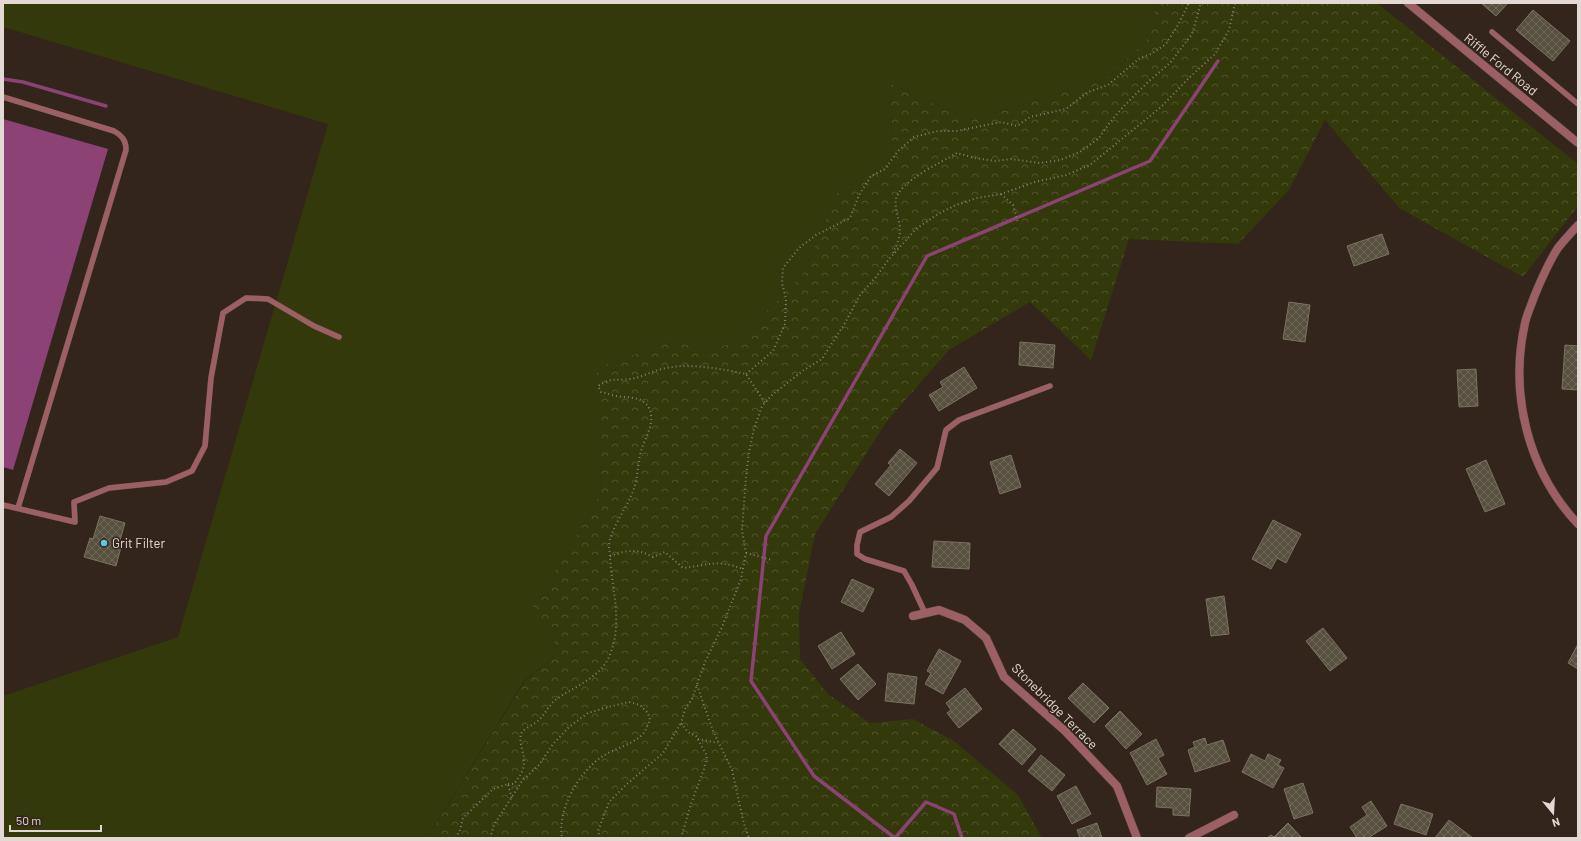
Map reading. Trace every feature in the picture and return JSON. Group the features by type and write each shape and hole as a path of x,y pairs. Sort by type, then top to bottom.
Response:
{"street":[{"name":"Riffle Ford Road","path":"1408,3 1578,143"},
{"path":"1578,225 1558,248 1541,278 1525,322 1521,351 1520,380 1522,415 1534,455 1546,480 1567,512 1578,524"},
{"name":"Stonebridge Terrace","path":"913,616 939,610 964,620 986,638 1004,677 1065,731 1117,786 1137,838"},
{"path":"1189,838 1234,815"}],"lane":[{"path":"1492,32 1578,104"},
{"path":"3,97 114,131 124,138 126,144 126,150 18,508"},
{"path":"3,505 75,522 74,502 109,488 166,482 192,471 205,446 211,378 223,313 246,298 268,299 314,326 339,337"},
{"path":"925,613 904,571 865,559 857,554 857,545 860,532 891,517 909,502 937,468 946,430 960,420 1050,386"}],"path":[{"path":"746,374 773,351 785,324 786,299 782,283 783,268 799,248 816,235 850,218 859,195 871,176 885,169 898,152 914,137 938,131 957,132 1001,122 1017,126 1030,117 1066,109 1088,92 1108,85 1140,58 1151,54 1166,44 1178,26 1189,3"},
{"path":"892,256 899,237 900,228 896,198 901,190 917,175 956,152 975,158 995,161 1011,159 1040,163 1060,160 1080,152 1099,138 1126,104 1170,63 1192,34 1201,3"},
{"path":"600,838 598,831 609,802 627,784 663,753 681,723 685,709 692,699 731,606 741,579 746,553 742,530 749,452 754,429 762,406 773,394 804,370 822,359 845,323 860,295 916,229 938,214 956,205 977,198 1001,194 1035,182 1066,175 1090,165 1161,107 1215,54 1229,30 1235,3"},
{"path":"1001,194 1013,205 1018,223"},
{"path":"456,838 463,818 493,789 508,784 514,784 523,770 524,761 520,739 523,731 541,718 548,707 556,700 579,684 589,680 608,660 616,633 617,620 610,570 609,546 611,533 618,523 632,494 641,452 648,435 650,421 649,408 644,402 633,398 615,396 601,392 598,386 611,379 630,379 649,375 666,368 712,368 746,374 765,403"},
{"path":"610,556 626,550 641,551 653,557 665,552 683,568 713,562 729,564 743,569"},
{"path":"746,553 772,560"},
{"path":"697,684 713,731 732,770 744,824 749,838"},
{"path":"490,838 494,826 522,781 539,765 553,744 569,727 588,713 630,702 640,705 648,713 650,720 644,733 635,740 601,757 583,773 563,811 562,838"},
{"path":"681,723 688,732 696,736 707,756 681,838"},
{"path":"698,739 718,743"},
{"path":"508,784 512,799"}],"green space":[{"path":"3,3 1157,3 1146,41 1105,80 971,120 890,84 893,161 838,191 803,274 741,338 706,353 675,340 598,368 601,493 576,537 560,652 524,681 427,838 3,838 3,696 178,637 328,124 3,27"},
{"path":"1157,3 1377,3 1578,164 1578,206 1523,277 1399,208 1325,120 1289,190 1238,244 1129,239 1091,360 1030,302 949,350 887,421 815,534 799,614 800,659 828,694 870,723 913,719 954,741 1018,795 1042,838 427,838 525,681 560,652 533,607 601,493 597,368 675,340 706,353 741,338 803,274 838,191 893,161 890,84 971,120 1105,80 1146,41"}],"shaded area":[{"path":"3,119 108,149 13,470 3,467"}],"building":[{"path":"1481,3 1508,3 1496,16"},
{"path":"1533,10 1570,41 1553,61 1516,30"},
{"path":"1382,234 1389,254 1354,266 1347,246"},
{"path":"1289,302 1310,305 1305,342 1283,339"},
{"path":"1020,342 1055,345 1053,368 1019,365"},
{"path":"1565,345 1578,346 1578,390 1562,389"},
{"path":"964,367 977,388 939,411 929,395 943,387 940,382"},
{"path":"1476,369 1478,406 1459,407 1457,370"},
{"path":"900,449 917,463 889,496 875,484 891,465 888,463"},
{"path":"1011,455 1021,487 1000,494 990,462"},
{"path":"1486,460 1505,504 1485,512 1466,469"},
{"name":"Grit Filter","path":"100,516 125,523 118,547 121,547 116,566 84,557 90,538 93,539"},
{"path":"1273,520 1301,534 1286,563 1277,558 1271,569 1252,559"},
{"path":"934,541 970,543 969,569 932,567"},
{"path":"852,579 874,589 863,612 841,602"},
{"path":"1224,596 1229,634 1211,636 1206,599"},
{"path":"1323,628 1347,658 1330,671 1306,641"},
{"path":"841,632 855,654 832,669 818,646"},
{"path":"1578,644 1578,669 1568,663"},
{"path":"939,649 961,661 943,694 925,684 931,673 927,671"},
{"path":"858,664 876,684 858,700 840,679"},
{"path":"888,673 917,677 914,704 885,701"},
{"path":"1083,683 1109,708 1094,723 1068,698"},
{"path":"965,688 982,709 959,728 947,713 951,710 946,703"},
{"path":"1120,711 1142,734 1126,749 1105,726"},
{"path":"1013,729 1036,749 1022,765 999,744"},
{"path":"1205,738 1207,745 1223,740 1230,761 1195,772 1188,750 1195,747 1193,742"},
{"path":"1156,739 1164,755 1158,758 1167,774 1147,785 1130,753"},
{"path":"1251,754 1265,761 1268,754 1281,760 1278,765 1284,768 1273,788 1242,772"},
{"path":"1041,755 1065,775 1052,791 1028,771"},
{"path":"1303,783 1313,813 1294,819 1284,789"},
{"path":"1076,786 1091,814 1072,824 1057,796"},
{"path":"1157,787 1191,789 1189,816 1173,815 1173,808 1156,807"},
{"path":"1371,801 1387,826 1368,838 1357,838 1350,827 1367,815 1362,807"},
{"path":"1401,804 1433,814 1426,835 1394,824"},
{"path":"1449,820 1473,838 1435,838"},
{"path":"1097,823 1102,838 1080,838 1077,830"},
{"path":"1288,823 1302,838 1267,838 1271,835 1274,837"}],"waterway":[{"path":"962,838 954,814 926,802 895,838 814,776 751,681 766,536 927,256 1150,161 1218,61"},
{"path":"3,79 23,82 106,106"}],"place":[{"name":"Grit Filter","path":"104,543"}]}
